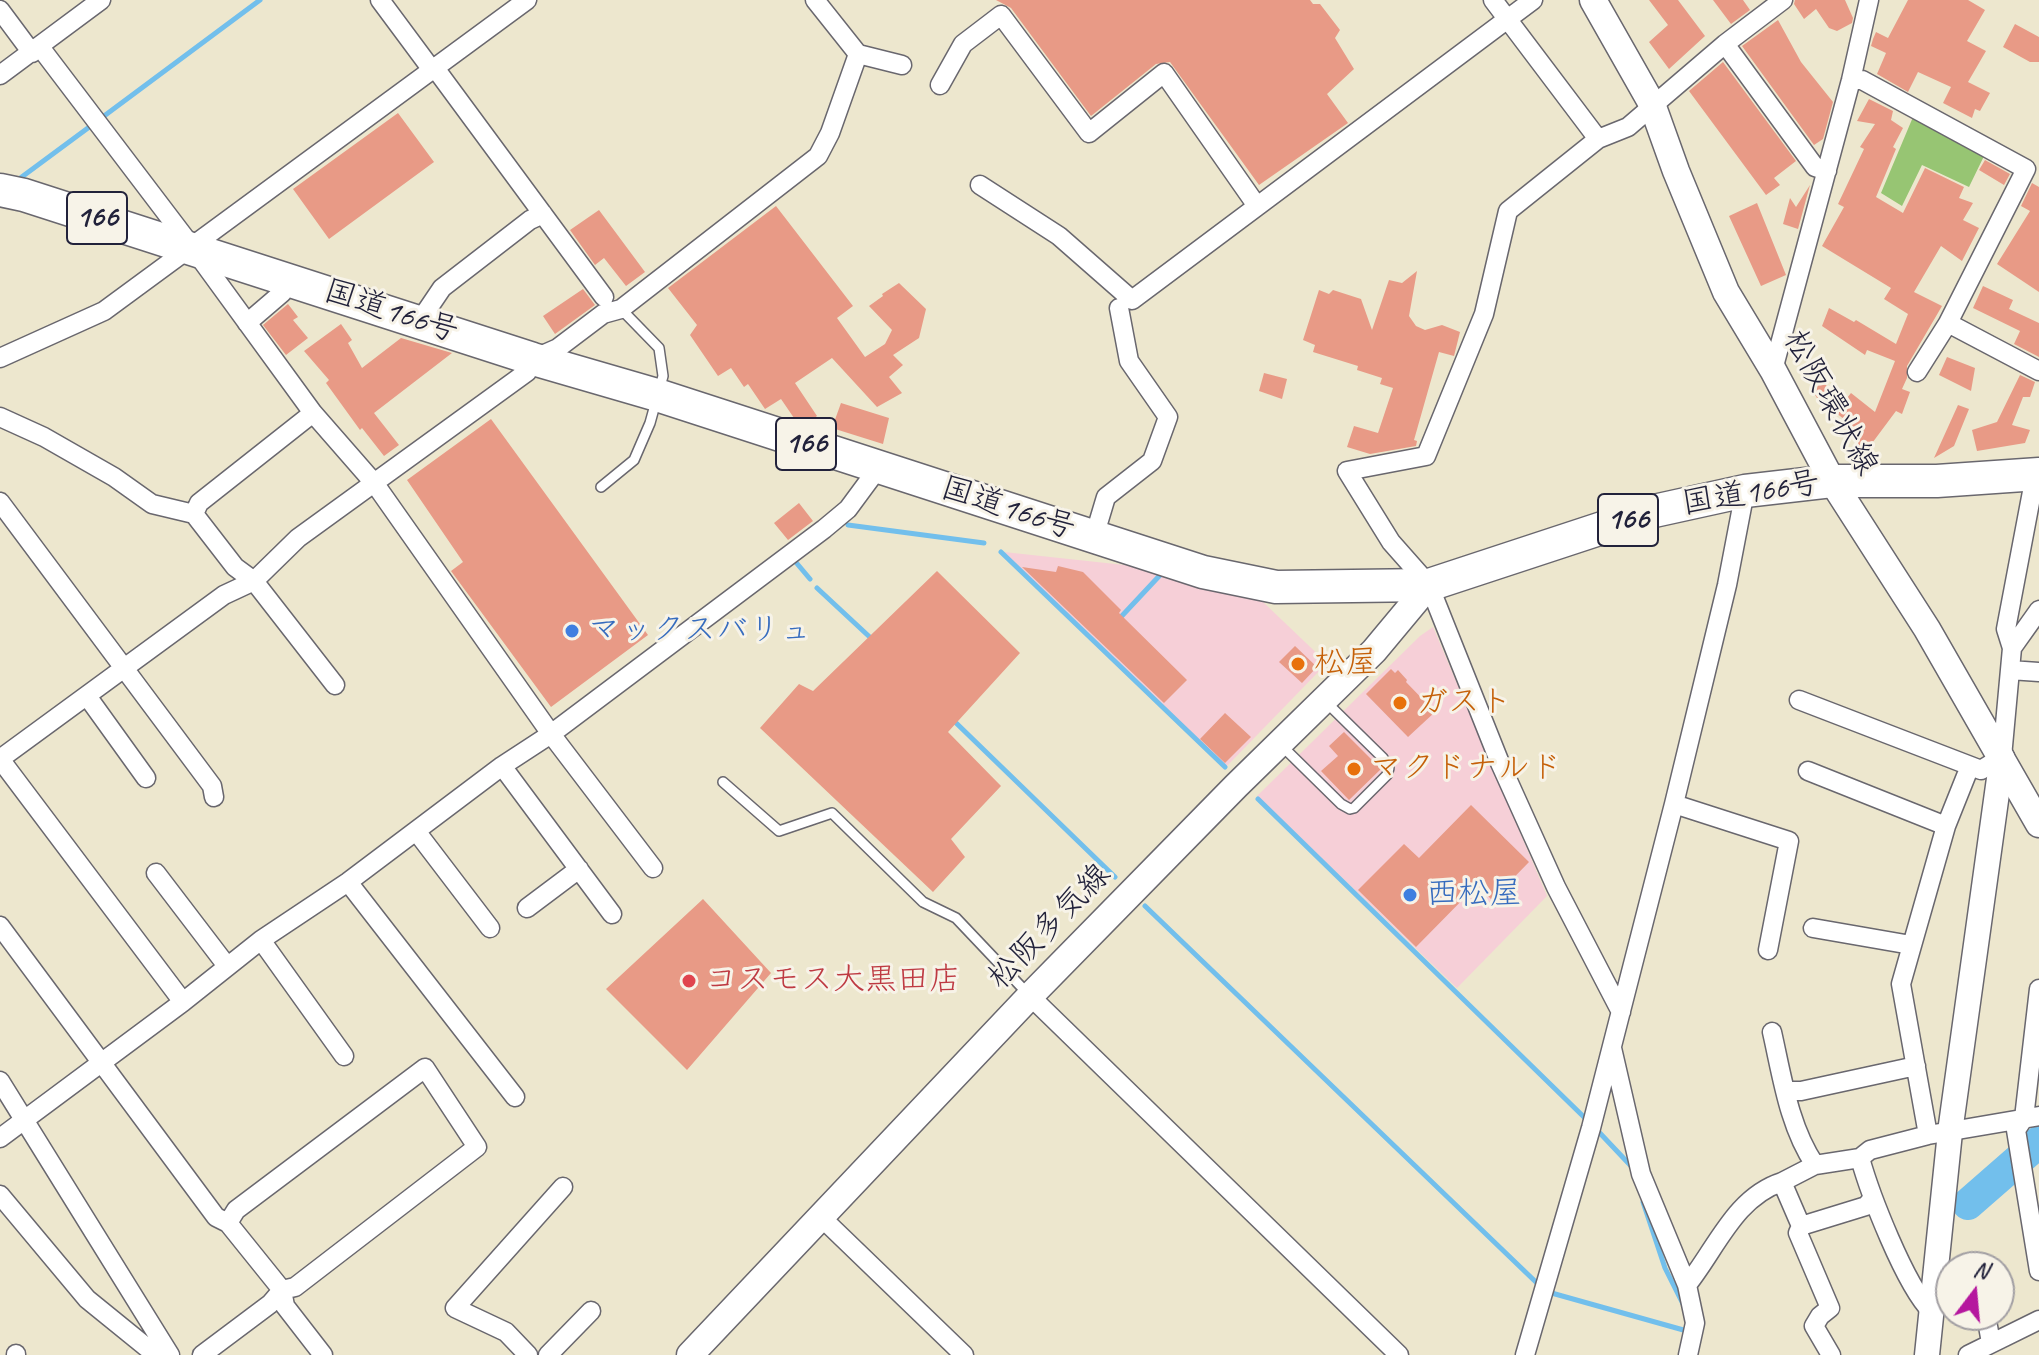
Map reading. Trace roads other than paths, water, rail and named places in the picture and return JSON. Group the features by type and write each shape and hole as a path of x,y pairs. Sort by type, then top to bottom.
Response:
{"highway":[{"name":"国道166号","path":"0,190 192,247 1203,572 1276,587 1429,585 1654,511 1745,491 1832,481 1937,481 2037,475"}],"main road":[{"name":"松阪環状線","path":"1593,0 1652,104 1726,292 1773,370 1832,481 1927,629 2039,824"},
{"name":"松阪多気線","path":"690,1355 1030,996 1374,651 1429,585"}],"street":[{"path":"0,75 101,0"},
{"path":"380,0 604,297"},
{"path":"0,358 104,311 433,69 504,6 527,0"},
{"path":"815,0 858,54 902,65"},
{"path":"1493,0 1598,139"},
{"path":"980,185 1059,236 1132,300 1533,0"},
{"path":"1621,1012 1556,887 1500,763 1429,585 1391,542 1347,471 1426,456 1484,314 1508,211 1598,139 1628,127 1725,44 1783,0"},
{"path":"1773,370 1851,80 1869,0"},
{"path":"0,10 96,121 313,413 375,484 551,734 653,868"},
{"path":"940,85 963,44 1001,15 1089,133 1164,73 1257,206"},
{"path":"1725,44 1815,167 1827,171"},
{"path":"183,1002 0,759 224,595 254,581 298,538 527,372 533,359 558,348 603,314 621,309 818,156 830,133 858,54"},
{"path":"1851,80 1862,80 2032,168 1948,323 1917,372"},
{"path":"419,322 442,288 530,220 543,214"},
{"path":"247,323 282,293 286,278"},
{"path":"1094,537 1106,497 1152,461 1168,417 1129,361 1119,308"},
{"path":"1948,323 2039,371"},
{"path":"194,514 199,503 313,413"},
{"path":"0,417 44,437 114,477 152,504 194,514 235,567 254,581 335,685"},
{"path":"0,1138 261,940 348,882 502,766 551,734 824,529 848,509 879,467"},
{"path":"1927,1355 1939,1134 2002,757 2012,648 2006,629 2037,475"},
{"path":"1525,1355 1592,1123 1674,804 1727,585 1745,491"},
{"path":"0,502 212,786 214,797"},
{"path":"2012,648 2039,610"},
{"path":"2010,670 2039,672"},
{"path":"87,696 146,778"},
{"path":"1799,700 1981,770 2002,757"},
{"path":"502,766 612,914"},
{"path":"1939,1134 1916,1066 1901,984 1946,826 1970,766"},
{"path":"1808,771 1946,826"},
{"path":"1674,804 1789,841 1768,950"},
{"path":"416,831 490,928"},
{"path":"527,908 579,869"},
{"path":"156,873 227,966"},
{"path":"348,882 515,1097"},
{"path":"1813,928 1911,945"},
{"path":"3,937 216,1217 228,1223 282,1290 285,1306 323,1355"},
{"path":"261,940 344,1056"},
{"path":"2039,989 2032,1117 2016,1130 2039,1271"},
{"path":"1030,996 1399,1355"},
{"path":"1772,1032 1804,1149 1815,1165"},
{"path":"1612,1046 1641,1174 1687,1285 1695,1323 1688,1355"},
{"path":"1786,1091 1801,1091 1916,1066"},
{"path":"202,1355 270,1304 282,1290 295,1287 477,1147 425,1068 236,1210 228,1223"},
{"path":"0,1081 170,1355"},
{"path":"1687,1285 1743,1205 1765,1187 1815,1165 1860,1158 1870,1150 2032,1117"},
{"path":"1860,1158 1872,1199 1878,1205 1922,1302 1931,1311"},
{"path":"1782,1182 1801,1226 1798,1233 1830,1308 1814,1326 1831,1355"},
{"path":"528,1355 506,1332 455,1308 563,1187"},
{"path":"0,1195 87,1299 156,1355"},
{"path":"1801,1226 1866,1206 1872,1199"},
{"path":"821,1217 964,1355"},
{"path":"548,1355 591,1311"},
{"path":"1968,1355 2039,1320"},
{"path":"1989,1331 1991,1343"}],"lane":[{"path":"601,487 634,460 650,423 663,376 659,348 621,309 604,297"},
{"path":"1280,743 1341,804 1350,809 1387,775 1389,768 1383,758 1324,699"},
{"path":"723,782 779,831 832,813 923,902 956,918 1030,996"}],"waterway":[{"path":"100,119 260,0"},
{"path":"19,179 92,125"},
{"path":"848,525 984,543"},
{"path":"1001,552 1225,767"},
{"path":"794,560 810,579"},
{"path":"1119,619 1162,573"},
{"path":"817,588 874,641"},
{"path":"952,719 1115,877"},
{"path":"1258,799 1587,1120"},
{"path":"1145,906 1540,1286"},
{"path":"1597,1130 1631,1166"},
{"path":"1968,1204 2039,1142"},
{"path":"1643,1202 1665,1268 1683,1304"},
{"path":"1548,1292 1687,1331"}],"place":[{"name":"マックスバリュ","path":"572,631"},
{"name":"松屋","path":"1298,664"},
{"name":"ガスト","path":"1400,703"},
{"name":"マクドナルド","path":"1354,769"},
{"name":"西松屋","path":"1410,895"},
{"name":"コスモス大黒田店","path":"689,981"}]}
